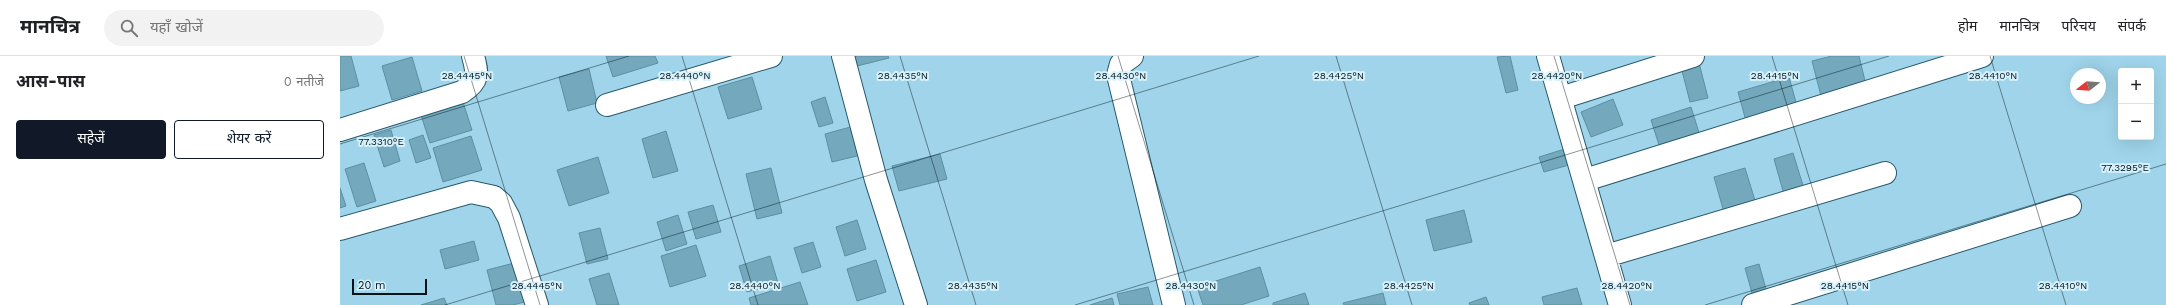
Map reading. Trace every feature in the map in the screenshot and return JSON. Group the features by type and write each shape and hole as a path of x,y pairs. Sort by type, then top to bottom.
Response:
{"street":[{"path":"340,130 462,92 475,80 477,72 473,56"},
{"path":"608,106 771,56"},
{"path":"843,56 876,180 916,305"},
{"path":"1132,56 1121,64 1118,75 1174,305"},
{"path":"1548,56 1620,305"},
{"path":"1561,98 1693,56"},
{"path":"1585,180 1982,56"},
{"path":"1606,256 1885,173"},
{"path":"340,229 471,192 494,197 501,204 509,218 537,305"},
{"path":"1753,305 2070,206"}],"building":[{"path":"340,56 351,56 359,86 340,91"},
{"path":"606,56 655,56 658,63 613,77"},
{"path":"855,56 888,56 889,58 857,66"},
{"path":"1510,56 1518,90 1506,93 1497,57"},
{"path":"1832,56 1859,56 1866,85 1821,96 1812,61"},
{"path":"412,57 422,91 392,100 382,66"},
{"path":"1698,59 1708,98 1690,102 1680,63"},
{"path":"589,69 597,103 568,111 559,77"},
{"path":"752,77 762,109 728,119 718,87"},
{"path":"1789,77 1797,106 1746,121 1738,92"},
{"path":"825,97 833,123 819,127 811,102"},
{"path":"462,99 472,130 430,143 420,112"},
{"path":"1613,99 1623,125 1591,137 1581,112"},
{"path":"1691,107 1700,136 1660,148 1651,120"},
{"path":"854,126 861,155 832,162 825,134"},
{"path":"391,130 400,161 384,167 374,135"},
{"path":"666,131 678,171 653,178 642,139"},
{"path":"423,135 431,158 416,163 409,140"},
{"path":"471,136 482,170 443,182 433,148"},
{"path":"1571,147 1576,163 1544,172 1539,157"},
{"path":"1793,153 1805,192 1785,198 1774,159"},
{"path":"940,154 947,179 899,191 892,166"},
{"path":"598,157 609,193 569,206 557,170"},
{"path":"364,163 376,201 357,207 345,169"},
{"path":"771,168 782,213 757,219 746,174"},
{"path":"1745,168 1757,207 1725,216 1714,177"},
{"path":"340,188 346,206 340,208"},
{"path":"713,205 721,232 696,239 688,212"},
{"path":"1464,210 1472,242 1434,251 1426,220"},
{"path":"678,215 687,244 666,251 657,222"},
{"path":"857,220 866,249 845,256 836,227"},
{"path":"600,228 608,259 587,264 579,233"},
{"path":"474,241 479,260 445,269 440,250"},
{"path":"813,242 821,267 802,273 794,248"},
{"path":"696,245 706,276 670,287 661,256"},
{"path":"770,256 778,283 747,292 739,266"},
{"path":"876,260 886,292 857,301 847,269"},
{"path":"522,261 532,300 513,305 496,305 487,270"},
{"path":"1759,264 1766,289 1752,293 1745,268"},
{"path":"1260,267 1269,296 1241,305 1203,305 1197,287"},
{"path":"609,273 619,305 597,305 589,279"},
{"path":"800,282 808,305 751,305 749,298"},
{"path":"1148,287 1153,305 1120,305 1117,294"},
{"path":"1577,288 1582,305 1544,305 1542,297"},
{"path":"1305,293 1309,305 1273,305 1273,303"},
{"path":"1383,293 1386,305 1344,305 1343,303"},
{"path":"1486,297 1489,305 1470,305 1469,303"},
{"path":"444,298 447,305 421,305"},
{"path":"1112,298 1114,305 1090,305"}]}
